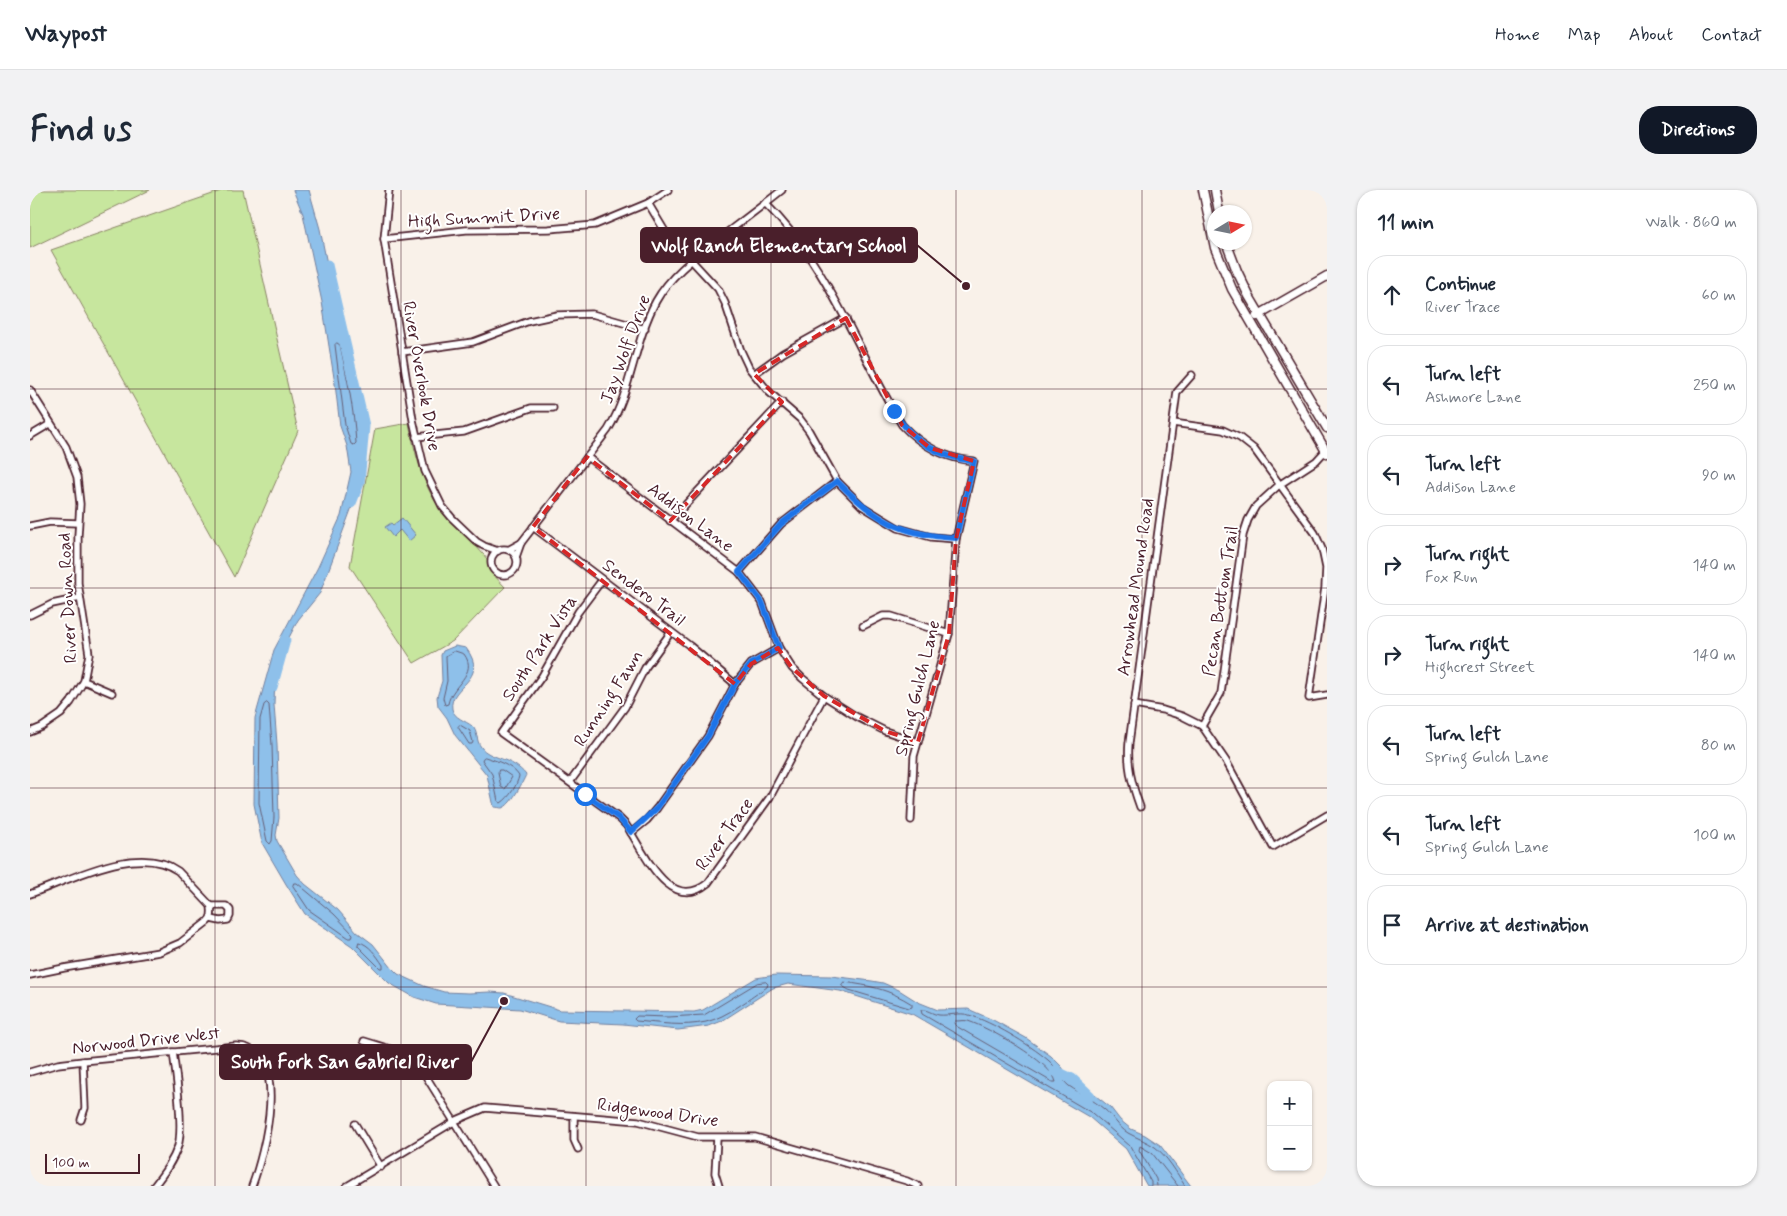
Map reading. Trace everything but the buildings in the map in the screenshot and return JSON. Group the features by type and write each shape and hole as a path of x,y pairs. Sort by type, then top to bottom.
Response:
{"street":[{"name":"River Overlook Drive","path":"389,190 384,239 416,437 425,471 442,506 458,524 484,546"},
{"name":"High Summit Drive","path":"384,239 466,230 549,229 595,225 648,203 668,190"},
{"name":"Jay Wolf Drive","path":"516,557 521,543 608,430 619,412 645,329 656,301 668,284 690,261 782,190"},
{"path":"1203,190 1209,226 1218,258 1232,289 1326,451"},
{"path":"1215,190 1218,205"},
{"path":"648,203 666,233 718,289 725,302 741,352 754,374 769,392 800,419 809,431 837,481 872,513 898,528 931,537 956,538"},
{"name":"Spring Gulch Lane","path":"765,203 793,233 832,291 902,425 914,437 930,448 962,460 974,461 956,538 949,634 918,742 912,770 911,820"},
{"path":"1229,250 1240,278 1327,428"},
{"path":"1250,320 1327,276"},
{"path":"402,352 473,342 529,321 557,315 592,314 645,329"},
{"path":"754,374 783,353 846,318"},
{"name":"Arrowhead Mound Road","path":"1140,807 1130,777 1128,760 1134,705 1177,392 1192,375"},
{"name":"River Down Road","path":"30,390 66,447 80,490 77,562 80,598 89,654 84,682 71,702 61,714 42,727 30,732"},
{"path":"670,521 782,402"},
{"path":"416,437 464,432 531,408 553,408"},
{"path":"1173,423 1223,430 1240,438 1254,449 1315,534 1322,549 1326,568 1326,588 1309,698 1327,694"},
{"path":"30,436 50,424"},
{"name":"Pecan Bottom Trail","path":"1202,726 1221,693 1243,535 1248,520 1256,506 1279,485 1326,451"},
{"name":"Addison Lane","path":"587,457 739,572 762,602 779,648 792,668 824,696 857,717 885,731 918,742"},
{"path":"739,572 781,524 837,481"},
{"path":"30,526 50,522 78,522"},
{"name":"Sendero Trail","path":"533,527 671,632 735,684"},
{"name":"Jay Wolf Drive","path":"508,550 521,543"},
{"path":"484,546 498,551 508,550 516,557 517,561 513,572 506,575 495,571 492,568 491,560 484,546"},
{"path":"491,560 494,553 498,551"},
{"name":"South Park Vista","path":"501,733 542,676 578,612 602,580"},
{"path":"30,615 52,604 80,598"},
{"path":"863,626 883,616 891,616 949,634"},
{"name":"Running Fawn","path":"570,782 625,707 645,668 671,632"},
{"path":"631,832 657,808 708,736 735,684 751,664 779,648"},
{"path":"84,682 112,693"},
{"name":"River Trace","path":"501,733 619,818 631,832 669,887 683,892 695,891 708,883 770,797 824,696"},
{"path":"1134,705 1164,710 1202,726 1226,761 1273,847 1327,815"},
{"path":"30,894 92,871 123,862 155,860 173,867 211,906 212,912 210,919 180,943 159,952 30,975"},
{"path":"210,919 224,921 228,920 230,916 230,910 226,906 211,906"},
{"path":"364,1041 403,1053 422,1070 494,1186"},
{"name":"Norwood Drive West","path":"30,1072 58,1064 83,1061 241,1046 251,1048 262,1057 265,1063 268,1075 270,1110 254,1185"},
{"path":"154,1186 173,1159 179,1144 179,1109 174,1052"},
{"path":"81,1120 86,1108 83,1061"},
{"name":"Ridgewood Drive","path":"347,1186 454,1122 485,1108 638,1122 698,1137 739,1136 769,1140 907,1181 918,1186"},
{"path":"574,1116 574,1140 578,1149"},
{"path":"355,1124 381,1166"},
{"path":"717,1138 715,1173 719,1186"}],"highlighted area":[{"path":"846,318 902,425 930,448 974,461 956,539 949,634 918,742 885,731 824,696 792,668 778,648 751,664 735,684 533,527 587,457 670,521 782,402 754,374"}],"green space":[{"path":"30,190 150,190 30,248"},
{"path":"224,190 243,190 298,431 234,577 51,250"},
{"path":"409,423 421,470 436,503 443,513 484,555 489,562 491,572 505,587 453,641 414,663 350,566 375,429"}],"water":[{"path":"293,190 309,190 320,229 354,387 360,429 362,463 352,507 320,593 298,620 279,657 275,672 274,705 279,818 276,835 277,841 297,875 305,884 338,910 357,932 373,944 398,974 424,986 444,992 504,993 560,1010 694,1012 703,1010 756,978 776,975 831,976 883,983 918,1002 938,1010 968,1009 1026,1038 1051,1056 1062,1067 1072,1082 1091,1092 1110,1107 1120,1120 1131,1129 1145,1135 1160,1145 1191,1186 1147,1186 1126,1149 1089,1117 912,1014 840,991 788,984 773,988 722,1021 709,1026 678,1030 623,1024 559,1021 520,1009 436,1004 414,997 389,983 352,946 305,914 262,843 254,804 255,718 274,650 318,567 341,516 351,472 347,446 340,426 322,302 303,214"},
{"path":"402,518 416,535 409,541 400,530 393,537 385,527 391,523 393,525"},
{"path":"455,646 466,648 474,668 472,675 452,701 453,712 474,728 479,745 485,751 508,761 526,775 512,799 502,808 494,807 487,775 455,735 447,718 438,706 437,697 442,681 441,655 443,651"}],"waterway":[{"path":"327,265 364,426 359,483 351,503"},
{"path":"272,687 285,640"},
{"path":"1055,1071 1072,1079 1090,1096"}],"place":[{"name":"Wolf Ranch Elementary School","path":"966,286"},
{"name":"South Fork San Gabriel River","path":"504,1001"}],"route":[{"path":"585,794 619,818 631,832 639,827 657,808 708,736 735,684 751,664 779,648 762,602 754,589 739,572 781,524 837,481 862,506 898,528 931,537 956,538 974,461 962,460 930,448 914,437 902,425 894,411"}]}
